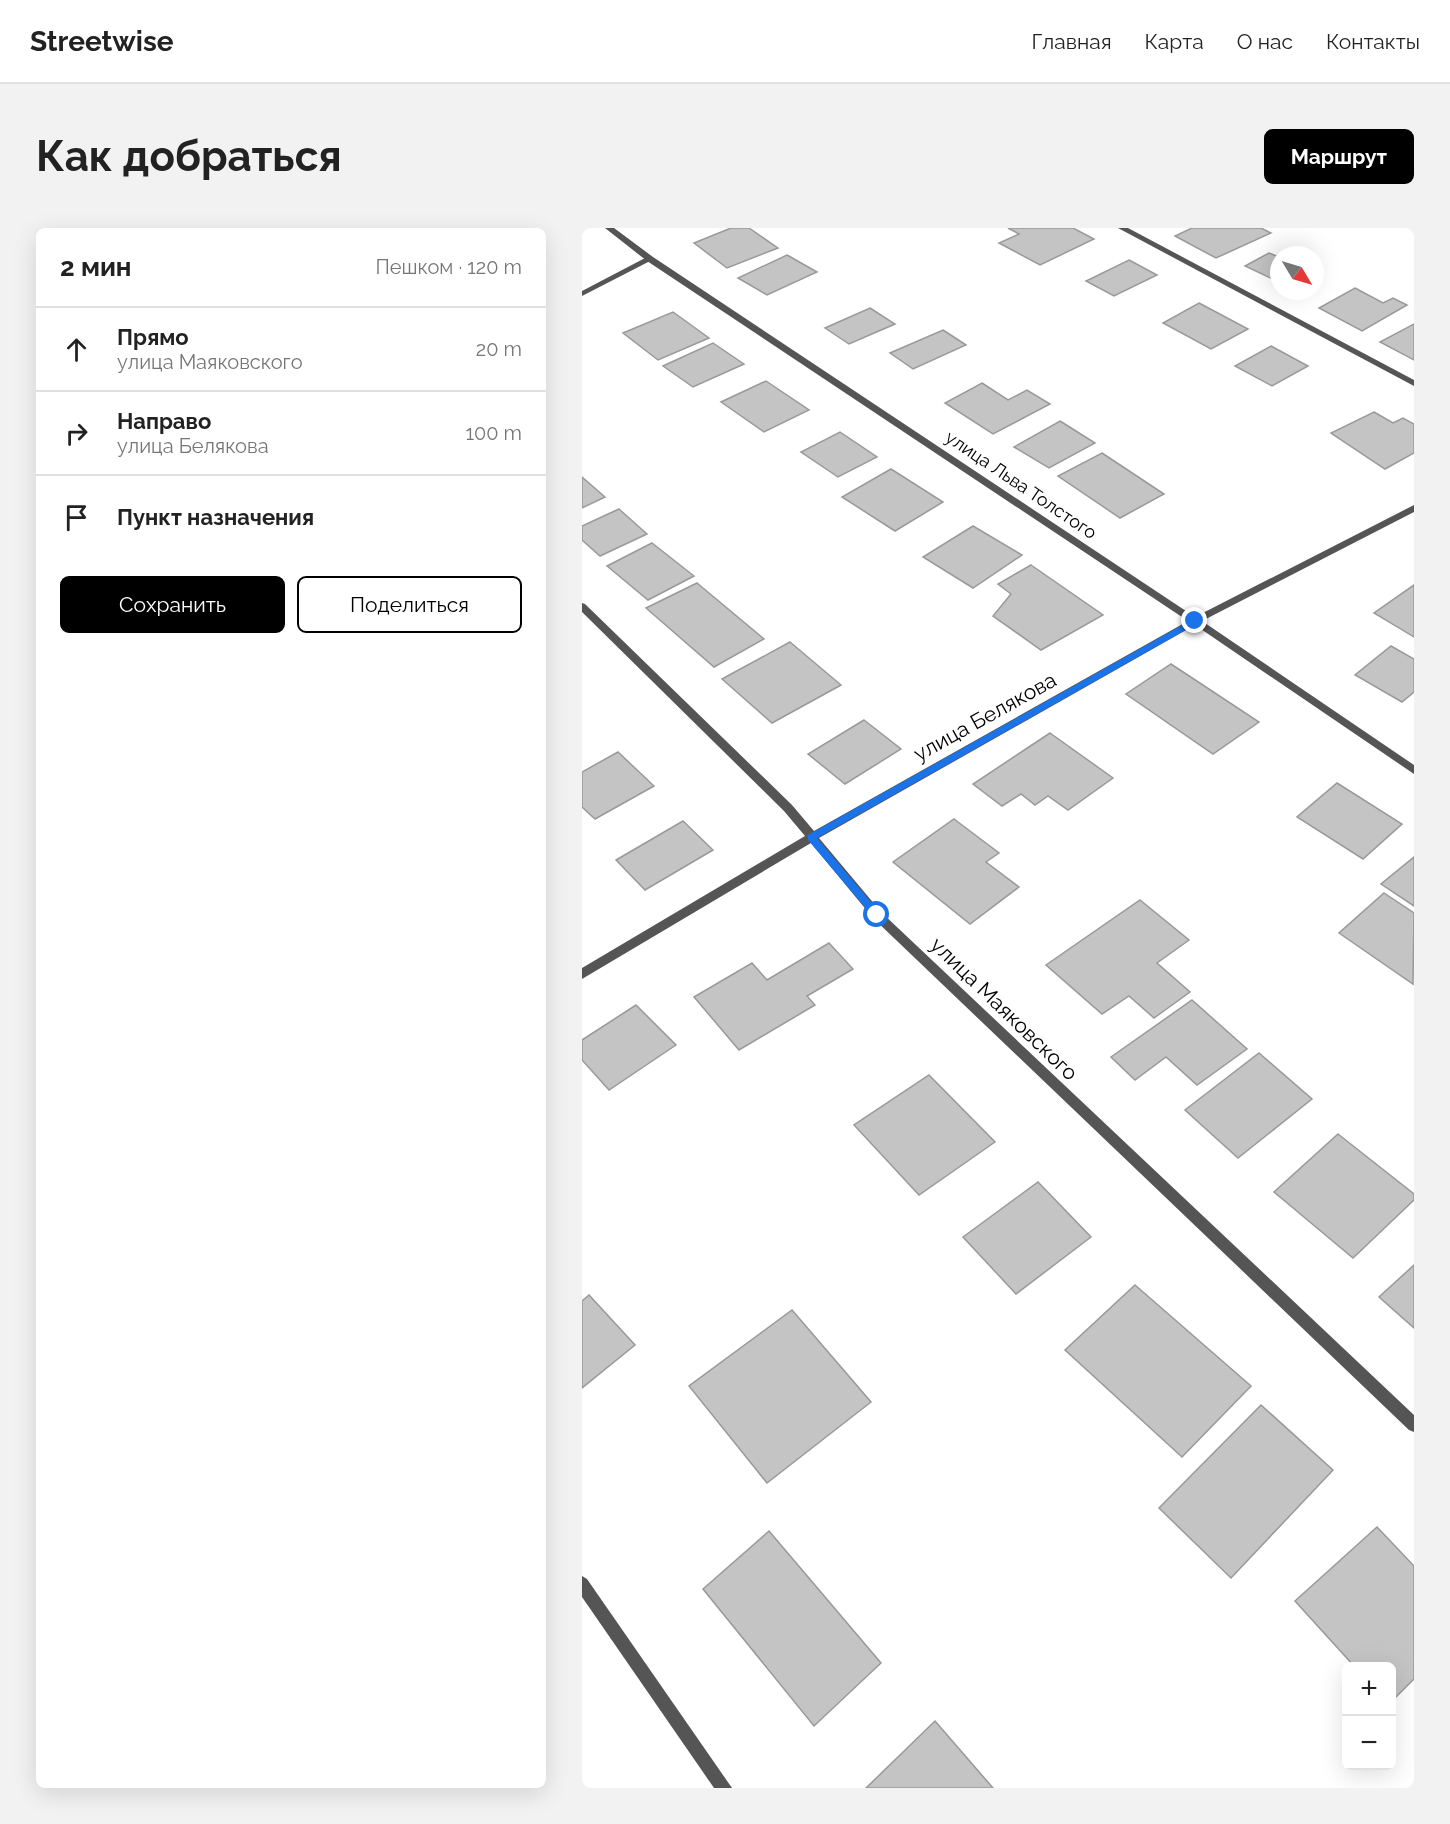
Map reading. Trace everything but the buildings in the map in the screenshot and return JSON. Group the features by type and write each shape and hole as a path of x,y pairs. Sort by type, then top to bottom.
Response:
{"street":[{"name":"улица Льва Толстого","path":"609,228 650,259 1195,621 1414,770"},
{"path":"1122,228 1414,382"},
{"path":"582,294 650,259"},
{"name":"улица Белякова","path":"582,974 811,838 1195,621 1414,508"},
{"name":"улица Маяковского","path":"582,606 788,808 877,915 1414,1425"},
{"path":"582,1584 724,1788"}],"route":[{"path":"877,915 811,838 1195,621"}]}
